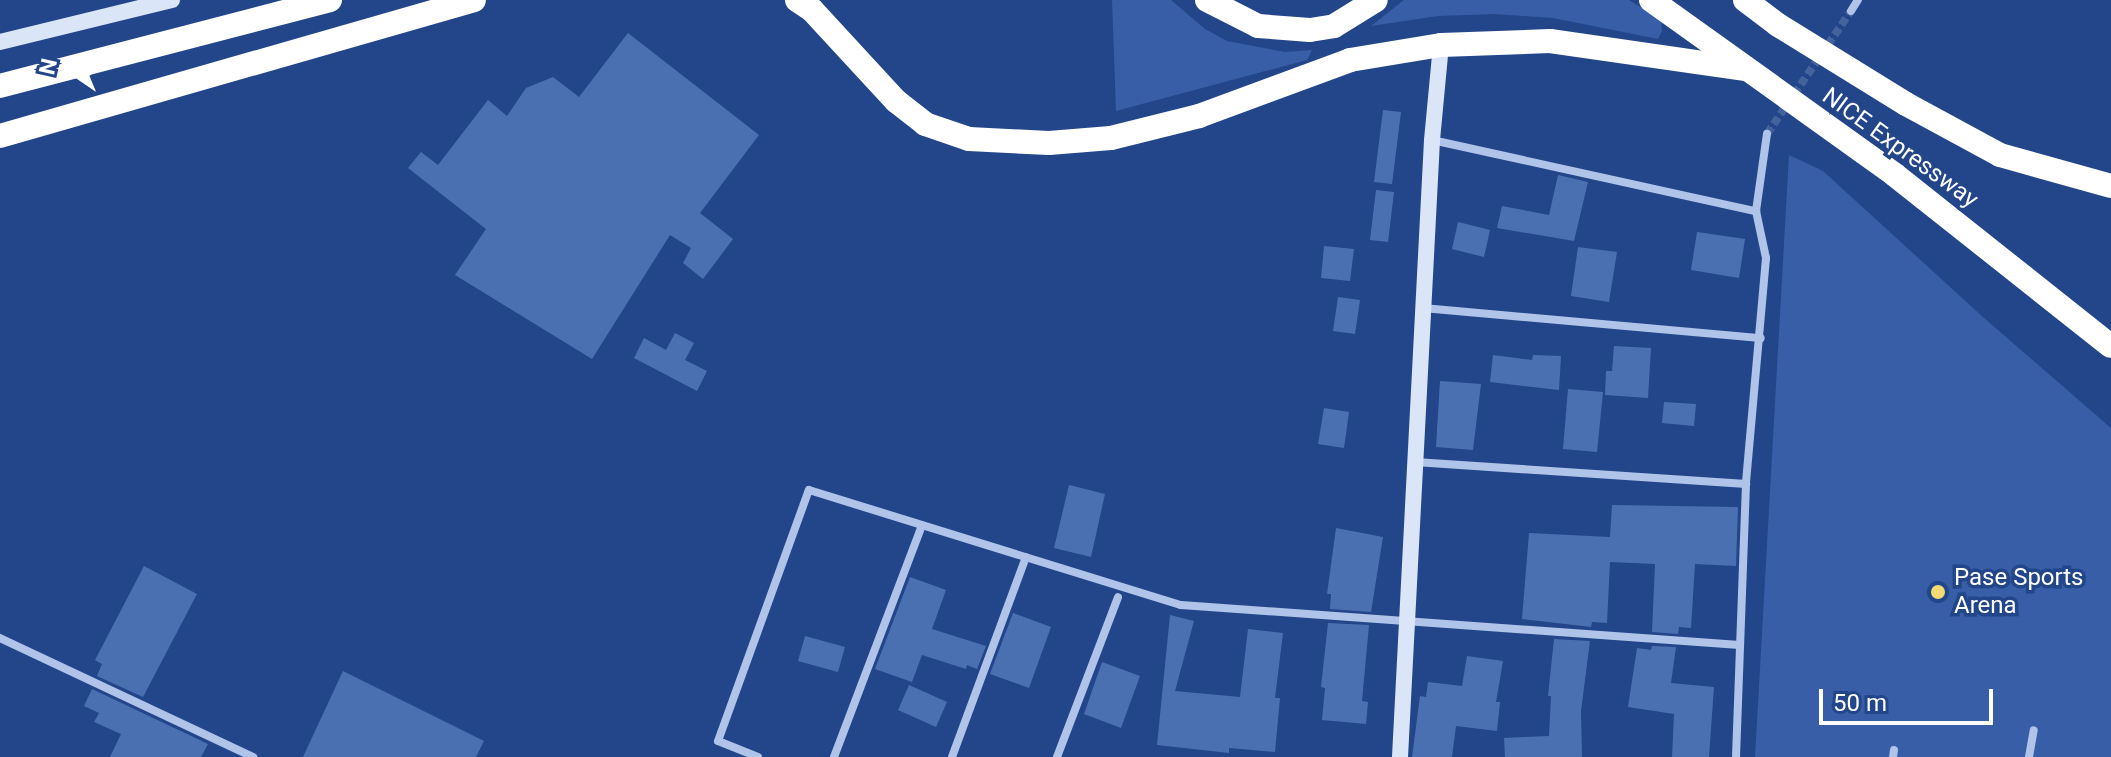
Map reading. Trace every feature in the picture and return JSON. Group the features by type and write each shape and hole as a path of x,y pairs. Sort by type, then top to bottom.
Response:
{"highway":[{"path":"0,86 283,6 330,0"},
{"path":"0,136 474,0"},
{"path":"797,0 812,10 896,101 925,124 969,139 1049,143 1111,138 1199,116 1350,60 1441,45 1550,41 1744,69"},
{"path":"1207,0 1228,13 1279,30 1310,30 1342,22 1376,0"},
{"name":"NICE Expressway","path":"1651,0 1855,147 2111,346"},
{"name":"NICE Expressway","path":"1745,0 1778,25 1906,104 2000,155 2111,186"},
{"path":"1776,0 1778,25"},
{"path":"1342,22 1350,60"}],"street":[{"path":"0,42 172,0"},
{"path":"1851,11 1858,0"},
{"path":"1400,757 1432,140 1441,45"},
{"path":"1736,757 1746,484 1766,258 1756,211 1767,134"},
{"path":"1432,140 1756,211"},
{"path":"1423,308 1761,338"},
{"path":"1414,462 1746,484"},
{"path":"758,757 718,741 809,490 1181,605 1740,645"},
{"path":"834,757 922,525"},
{"path":"952,757 1026,557"},
{"path":"1057,757 1118,597"},
{"path":"0,638 253,757"},
{"path":"2029,757 2034,730"}],"shaded area":[{"path":"1112,0 1171,0 1205,29 1227,41 1285,52 1312,50 1307,60 1116,111"},
{"path":"1404,0 1629,0 1661,20 1662,31 1658,39 1553,18 1495,14 1438,16 1371,26"},
{"name":"Pase Sports Arena","path":"1789,155 1823,171 1984,318 2111,428 2111,757 1755,757"}],"building":[{"path":"628,33 759,135 700,213 733,239 703,279 683,263 691,248 670,235 592,359 455,275 486,229 408,168 421,152 438,165 488,100 507,116 526,88 553,77 579,97"},
{"path":"1383,110 1401,112 1392,184 1374,182"},
{"path":"1558,175 1588,182 1574,241 1497,228 1502,206 1549,215"},
{"path":"1376,190 1394,192 1388,242 1370,240"},
{"path":"1458,222 1490,230 1484,257 1452,249"},
{"path":"1697,232 1745,239 1739,278 1691,270"},
{"path":"1324,246 1354,249 1350,281 1321,278"},
{"path":"1578,247 1617,252 1609,302 1571,296"},
{"path":"1338,297 1360,300 1355,334 1333,331"},
{"path":"675,333 694,343 685,360 707,371 697,391 634,358 644,338 666,350"},
{"path":"1614,346 1651,348 1648,398 1605,395 1606,371 1612,371"},
{"path":"1493,355 1532,360 1533,355 1561,356 1559,390 1490,382"},
{"path":"1440,381 1481,384 1473,450 1436,447"},
{"path":"1568,389 1603,392 1597,452 1563,449"},
{"path":"1664,402 1696,404 1694,426 1662,423"},
{"path":"1324,408 1349,412 1344,448 1318,444"},
{"path":"1069,485 1105,494 1091,557 1054,548"},
{"path":"1612,505 1738,507 1736,566 1695,564 1691,628 1679,627 1678,634 1652,632 1655,564 1610,562 1607,623 1592,622 1591,627 1522,619 1529,533 1610,537"},
{"path":"1336,528 1383,537 1371,612 1330,609 1331,594 1327,594"},
{"path":"144,566 197,594 143,697 97,676 102,664 95,660"},
{"path":"910,577 946,590 932,629 986,646 977,669 967,665 966,669 922,655 912,682 875,669"},
{"path":"1013,613 1051,627 1029,688 990,674"},
{"path":"1170,615 1194,621 1175,691 1240,697 1248,629 1283,633 1275,698 1280,698 1275,752 1229,748 1229,753 1157,745"},
{"path":"1328,623 1369,625 1362,701 1368,702 1366,724 1322,720 1325,688 1321,687"},
{"path":"805,636 845,647 838,672 798,661"},
{"path":"1554,639 1590,641 1581,711 1582,757 1505,757 1504,738 1549,736 1551,696 1548,696"},
{"path":"1652,646 1676,647 1671,683 1714,687 1709,757 1672,757 1674,714 1628,707 1637,648 1651,650"},
{"path":"1467,656 1503,661 1496,702 1500,702 1497,731 1456,726 1452,757 1412,757 1420,696 1426,697 1428,682 1462,686"},
{"path":"1102,662 1140,676 1121,728 1084,714"},
{"path":"343,671 484,741 476,757 303,757"},
{"path":"909,685 947,702 936,727 898,710"},
{"path":"92,689 208,744 201,757 110,757 121,734 94,722 99,713 84,706"}],"tunnel":[{"path":"1767,134 1851,11"}],"place":[{"name":"Pase Sports Arena","path":"1938,592"}]}
